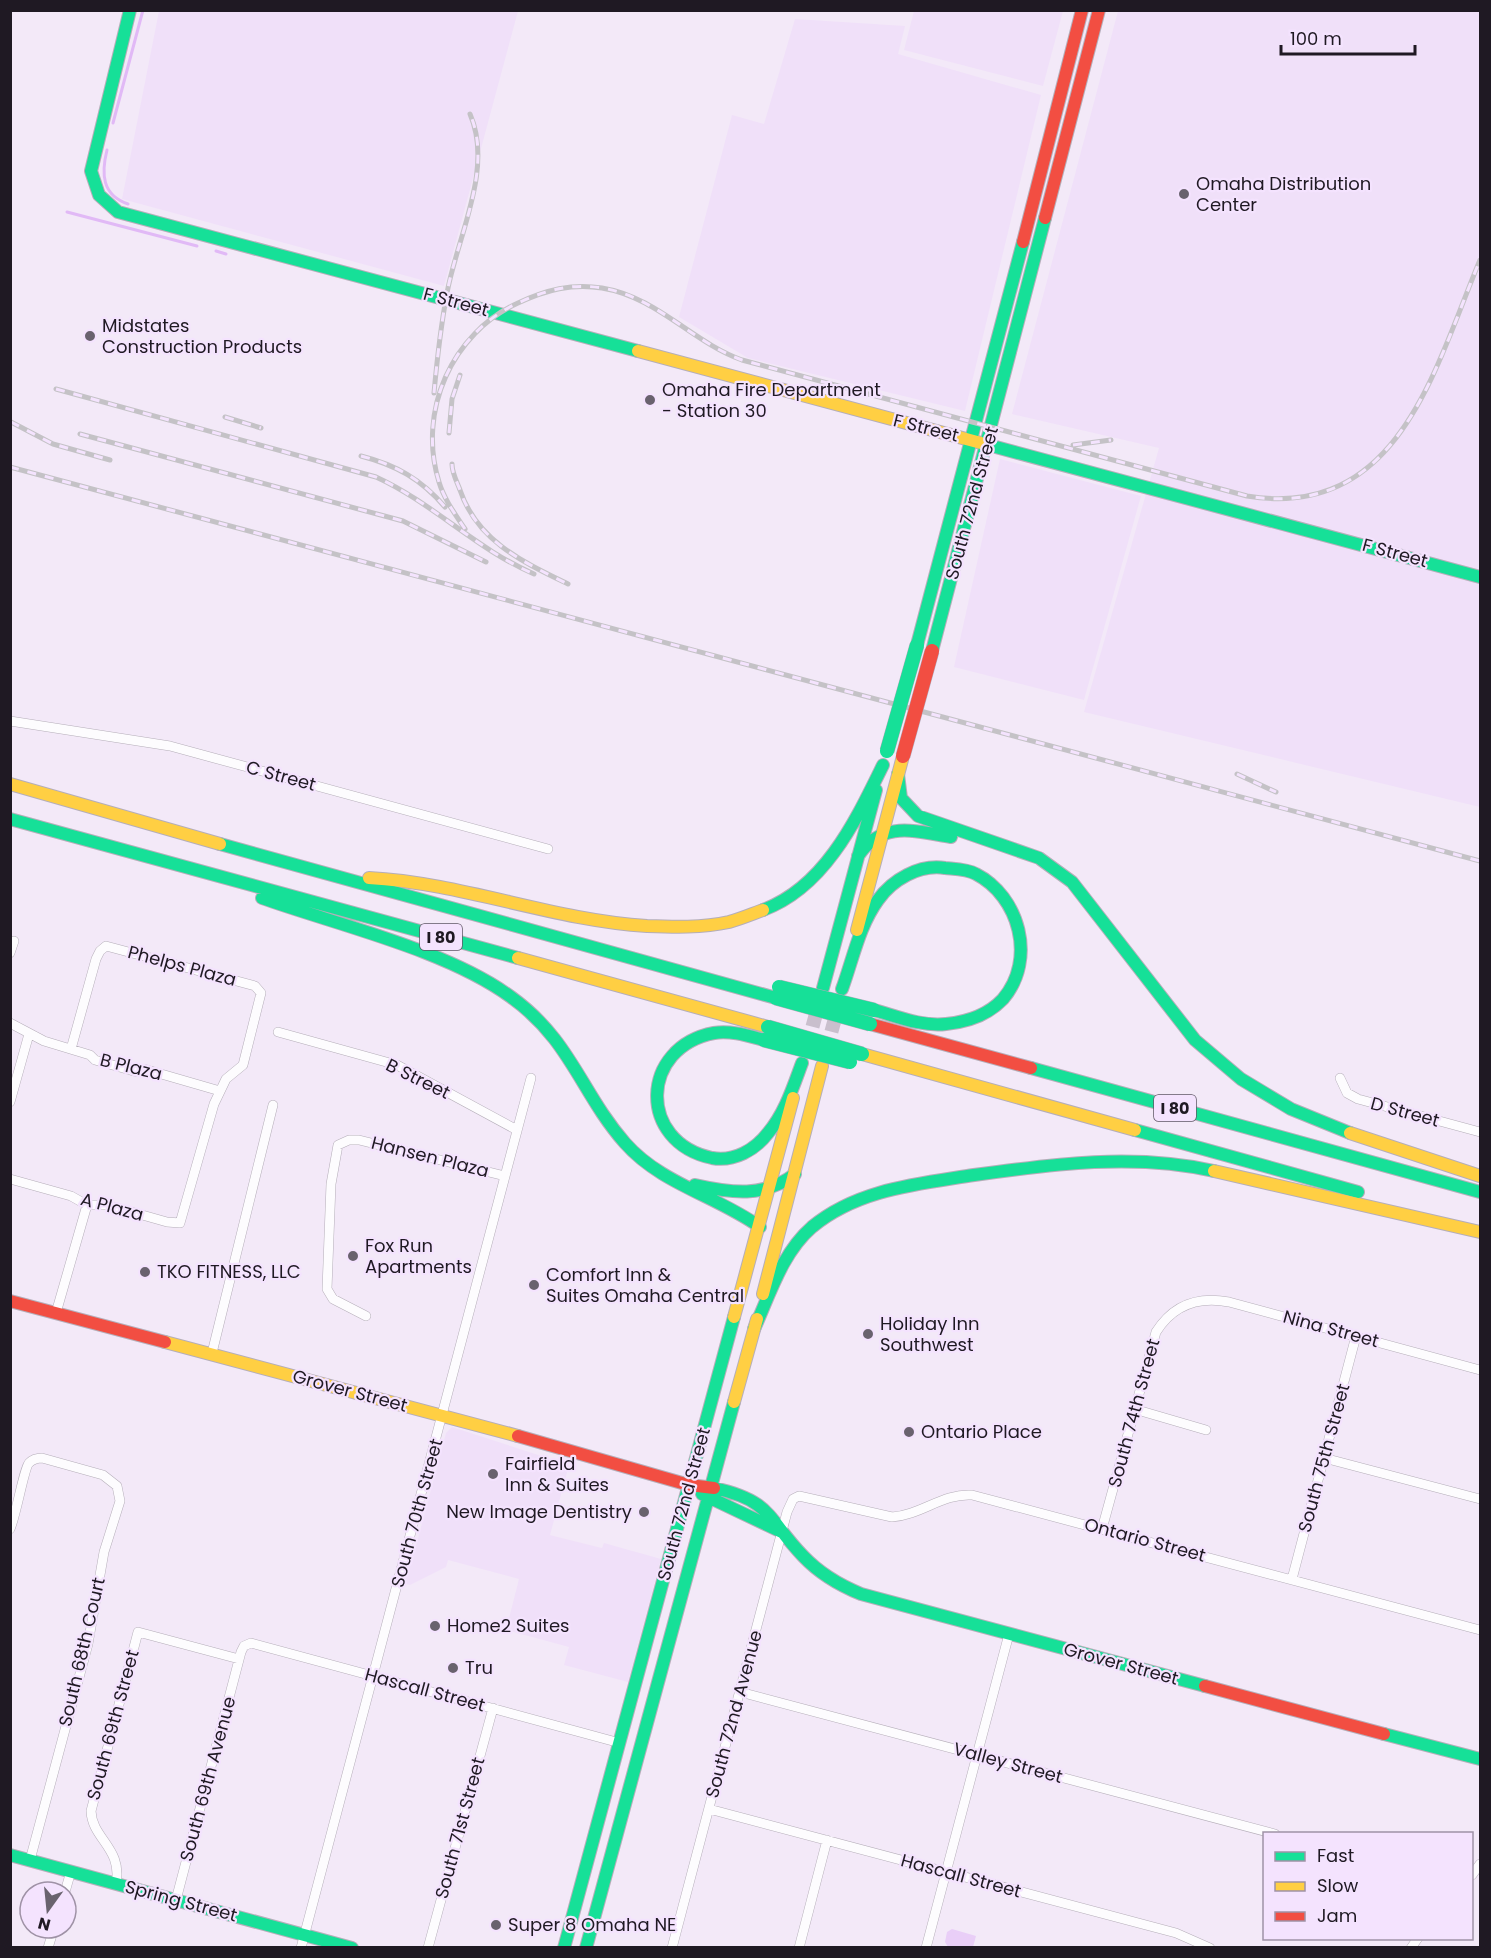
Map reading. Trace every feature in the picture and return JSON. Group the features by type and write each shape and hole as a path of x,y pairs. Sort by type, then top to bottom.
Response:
{"main road":[{"name":"F Street","path":"130,10 92,162 92,177 99,195 111,208 124,214 1480,577"},
{"name":"South 72nd Street","path":"822,988 972,440 1082,10"},
{"name":"South 72nd Street","path":"777,993 945,1024 971,1020 999,1001 1015,979 1022,946 1018,919 999,890 976,874 950,867 922,870 897,881 883,894 871,914 842,991 898,774 988,444 1099,10"},
{"path":"1058,100 1074,104"},
{"path":"328,876 420,882 530,907 633,924 681,928 716,926 760,914 812,880 852,831 883,765"},
{"path":"898,774 901,798 918,816 1039,858 1061,873 1082,893 1195,1040 1240,1079 1273,1100 1317,1121 1480,1176"},
{"name":"I 80","path":"10,784 328,876 777,993 870,1024 1480,1192"},
{"name":"I 80","path":"10,819 766,1034 1094,1119 1480,1226"},
{"path":"858,856 864,844 883,832 909,831 952,837 1039,858"},
{"path":"113,847 446,961 489,980 518,1000 548,1029 572,1059 627,1144 649,1165 740,1213 760,1227"},
{"name":"South 72nd Street","path":"564,1947 803,1062 774,1125 753,1148 742,1154 719,1159 699,1156 680,1146 666,1130 657,1106 659,1078 668,1060 683,1045 707,1035 766,1034"},
{"name":"South 72nd Street","path":"586,1947 754,1329 822,1066"},
{"path":"754,1329 786,1257 811,1228 842,1206 896,1187 1057,1163 1117,1161 1182,1165 1297,1189 1480,1232"},
{"path":"674,1180 737,1192 770,1190 795,1174"},
{"name":"Grover Street","path":"10,1301 212,1353 709,1491 745,1498 770,1513 782,1532 808,1562 847,1588 870,1597 1480,1759"},
{"path":"620,1743 627,1749 636,1767"},
{"name":"Spring Street","path":"10,1855 176,1900 303,1941 352,1947"}],"street":[{"name":"C Street","path":"10,721 178,748 548,849"},
{"path":"10,953 14,941"},
{"name":"Phelps Plaza","path":"71,1049 96,959 103,948 109,946 255,986 260,991 261,999 243,1065 226,1079 220,1091"},
{"name":"B Plaza","path":"10,1023 44,1041 90,1054 95,1060 137,1072 144,1069 220,1091"},
{"name":"B Street","path":"278,1032 397,1065 517,1130"},
{"path":"10,1102 29,1034"},
{"name":"South 70th Street","path":"303,1941 531,1078"},
{"name":"D Street","path":"1340,1078 1347,1093 1358,1099 1480,1132"},
{"name":"A Plaza","path":"10,1179 71,1196 87,1205 107,1205 167,1222 180,1223 220,1091"},
{"path":"212,1353 273,1105"},
{"name":"Hansen Plaza","path":"366,1316 330,1296 327,1289 331,1199 338,1145 348,1140 359,1140 505,1176"},
{"path":"56,1313 87,1205"},
{"name":"Nina Street","path":"1180,1307 1198,1300 1215,1299 1480,1370"},
{"name":"South 74th Street","path":"1102,1529 1156,1332 1166,1318 1180,1307"},
{"name":"South 75th Street","path":"1292,1579 1356,1336"},
{"path":"1134,1409 1206,1430"},
{"name":"South 68th Court","path":"10,1529 19,1505 25,1470 32,1460 42,1458 103,1475 114,1482 120,1501 104,1552 88,1644 30,1860"},
{"path":"1324,1458 1480,1499"},
{"name":"South 72nd Avenue","path":"672,1947 782,1532 794,1499 802,1496 810,1498"},
{"name":"Ontario Street","path":"810,1498 892,1518 906,1516 951,1497 972,1496 1480,1630"},
{"name":"South 69th Street","path":"116,1884 118,1864 93,1821 91,1811 138,1632 239,1659"},
{"path":"926,1947 1009,1634"},
{"name":"Hascall Street","path":"239,1659 244,1646 255,1643 620,1743"},
{"name":"South 69th Avenue","path":"176,1900 239,1659"},
{"name":"Valley Street","path":"740,1692 1271,1832"},
{"name":"South 71st Street","path":"428,1947 493,1708"},
{"name":"Hascall Street","path":"709,1809 1176,1933 1210,1947"},
{"path":"799,1947 827,1840"},
{"path":"69,1880 71,1872"}],"shaded area":[{"path":"159,11 518,11 444,286 122,199"},
{"path":"914,11 1063,11 1043,86 904,50"},
{"path":"1118,11 1480,11 1480,807 1084,712 1159,448 1012,414"},
{"path":"795,19 905,26 898,54 1041,95 965,411 748,358 679,317 732,115 764,124"},
{"path":"1000,459 1141,496 1084,700 954,667"},
{"path":"452,1427 569,1465 550,1535 602,1548 604,1543 661,1559 628,1682 564,1665 569,1647 506,1630 519,1579 448,1560 446,1567 410,1585 403,1583 416,1546 446,1433"},
{"path":"952,1929 976,1936 973,1947 948,1947 945,1942 947,1932"}],"waterway":[{"path":"113,123 143,10"},
{"path":"107,150 104,175 108,189 119,200 128,204"},
{"path":"67,212 197,246"},
{"path":"216,251 226,254"}],"tunnel":[{"path":"807,1047 820,999"},
{"path":"826,1052 838,1007"}],"railway":[{"path":"434,393 447,293 476,180 478,157 476,135 470,114"},
{"path":"465,529 441,488 433,455 433,428 437,402 458,354 475,334 495,316 518,303 549,291 580,286 622,293 657,310 707,342 742,360 1247,496 1299,497 1341,485 1376,461 1404,428 1427,388 1480,260"},
{"path":"449,433 452,399 460,375"},
{"path":"56,389 376,477 417,500 493,552 534,574"},
{"path":"225,417 261,428"},
{"path":"11,422 53,444 110,460"},
{"path":"80,434 403,521 486,562"},
{"path":"1073,445 1111,440"},
{"path":"361,456 407,474 427,488 445,507"},
{"path":"452,464 468,508 490,536 519,558 568,584"},
{"path":"10,467 1480,861"},
{"path":"1237,774 1276,792"}],"traffic: fast":[{"path":"130,10 91,171 99,195 118,212 638,351"},
{"path":"932,651 1045,218"},
{"path":"917,645 1023,242"},
{"path":"981,443 1480,577"},
{"path":"887,751 917,645"},
{"path":"763,910 785,899 821,869 850,829 883,765"},
{"path":"898,774 901,798 918,816 1039,858 1072,882 1195,1040 1241,1079 1291,1109 1350,1133"},
{"path":"823,988 876,790"},
{"path":"10,819 518,958"},
{"path":"858,856 877,837 888,833 912,831 951,837"},
{"path":"220,844 776,998"},
{"path":"842,989 871,910 898,880 916,871 935,867 969,871 991,884 1003,897 1012,913 1021,948 1019,966 1013,983 1003,999 976,1017 961,1022 937,1025 874,1010"},
{"path":"262,898 424,952 485,980 511,997 548,1031 610,1124 639,1157 672,1179 760,1227"},
{"path":"779,987 874,1010"},
{"path":"776,998 870,1024"},
{"path":"768,1027 862,1054"},
{"path":"764,1040 733,1033 714,1033 690,1042 672,1056 661,1074 657,1095 660,1115 670,1134 688,1149 712,1158 728,1158 743,1153 757,1145 779,1117 802,1063"},
{"path":"764,1040 850,1062"},
{"path":"1031,1068 1480,1192"},
{"path":"1135,1130 1358,1192"},
{"path":"754,1329 785,1261 802,1237 830,1214 869,1196 910,1185 1064,1164 1154,1162 1214,1171"},
{"path":"695,1185 747,1192 771,1187 795,1174"},
{"path":"564,1948 734,1317"},
{"path":"586,1948 734,1402"},
{"path":"714,1488 733,1493 759,1505 816,1568 837,1583 861,1594 1205,1686"},
{"path":"702,1494 782,1532"},
{"path":"1384,1734 1480,1759"},
{"path":"10,1855 352,1948"}],"traffic: slow":[{"path":"638,351 981,443"},
{"path":"857,930 903,756"},
{"path":"10,784 220,844"},
{"path":"369,878 439,887 577,917 647,926 688,927 719,924 763,910"},
{"path":"518,958 768,1027"},
{"path":"862,1054 1135,1130"},
{"path":"763,1294 822,1066"},
{"path":"734,1317 793,1098"},
{"path":"1350,1133 1480,1176"},
{"path":"1214,1171 1480,1232"},
{"path":"734,1402 757,1319"},
{"path":"165,1342 518,1436"}],"traffic: jam":[{"path":"1023,242 1082,10"},
{"path":"1045,218 1099,10"},
{"path":"903,756 932,651"},
{"path":"870,1024 1031,1068"},
{"path":"10,1301 165,1342"},
{"path":"518,1436 689,1485 714,1488"},
{"path":"1205,1686 1384,1734"}],"place":[{"name":"Omaha Distribution Center","path":"1184,194"},
{"name":"Midstates Construction Products","path":"90,336"},
{"name":"Omaha Fire Department - Station 30","path":"650,400"},
{"name":"Fox Run Apartments","path":"353,1256"},
{"name":"TKO FITNESS, LLC","path":"145,1272"},
{"name":"Comfort Inn & Suites Omaha Central","path":"534,1285"},
{"name":"Holiday Inn Southwest","path":"868,1334"},
{"name":"Ontario Place","path":"909,1432"},
{"name":"Fairfield Inn & Suites","path":"493,1474"},
{"name":"New Image Dentistry","path":"644,1512"},
{"name":"Home2 Suites","path":"435,1626"},
{"name":"Tru","path":"453,1668"},
{"name":"Super 8 Omaha NE","path":"496,1925"}]}
